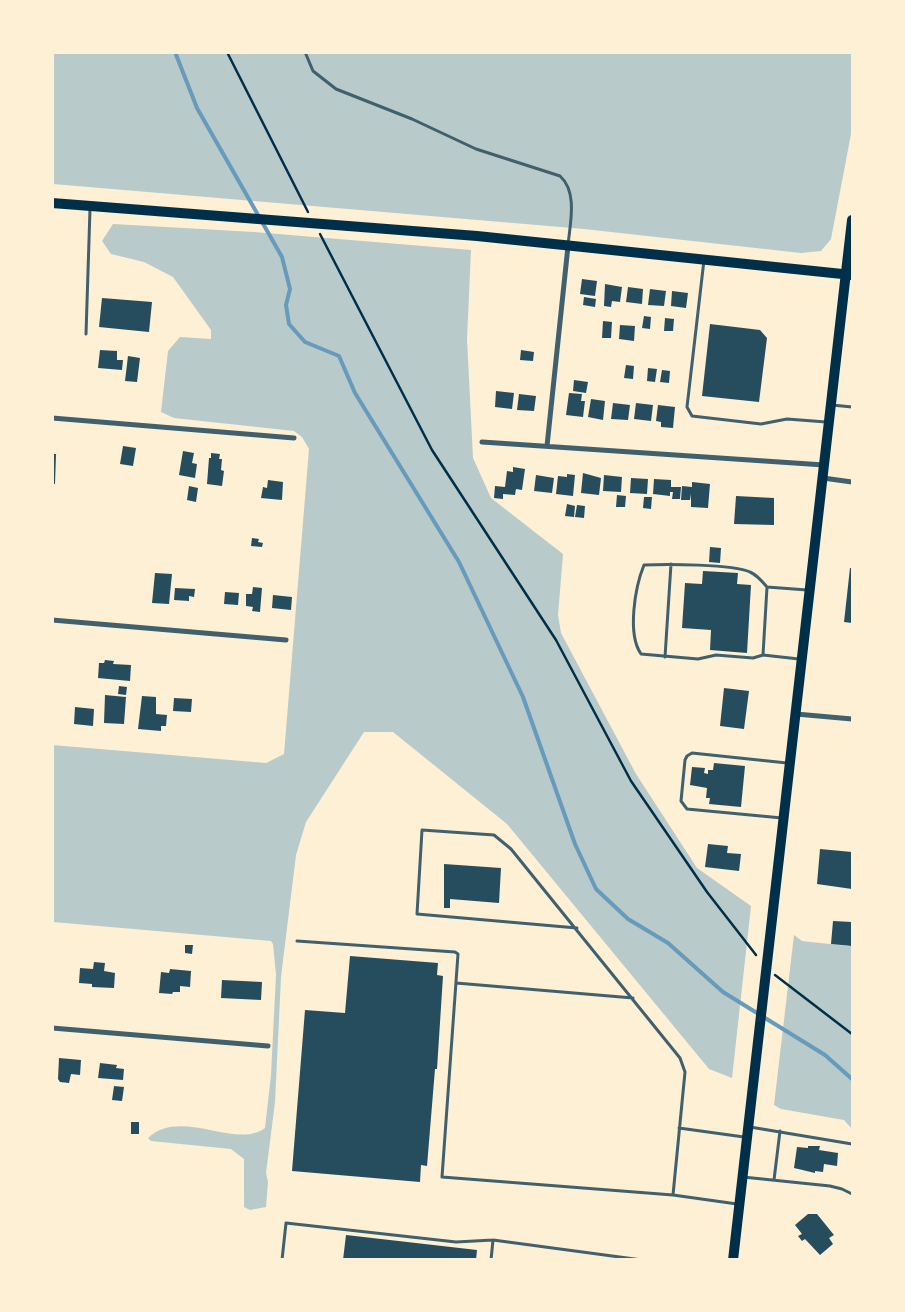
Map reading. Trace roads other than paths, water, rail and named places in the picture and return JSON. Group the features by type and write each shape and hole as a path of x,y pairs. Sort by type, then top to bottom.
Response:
{"main road":[{"path":"52,203 568,245 850,274"},
{"path":"733,1260 824,465 850,274 852,220"}],"street":[{"path":"547,446 568,245"},
{"path":"52,418 294,438"},
{"path":"482,442 824,465"},
{"path":"823,478 852,482"},
{"path":"52,620 286,640"},
{"path":"796,714 852,720"},
{"path":"52,1028 268,1046"}],"lane":[{"path":"305,52 313,71 336,89 412,119 476,149 560,176 565,180 571,194 568,245"},
{"path":"86,334 90,206"},
{"path":"704,260 687,407 689,413 692,416 761,424 787,419 830,422"},
{"path":"832,405 852,407"},
{"path":"802,659 763,655 753,658 716,655 698,660 641,654 636,646 634,618 637,582 644,565 671,564 742,569 758,577 768,587 810,591"},
{"path":"665,657 671,564"},
{"path":"763,655 768,587"},
{"path":"784,818 687,809 681,801 684,760 692,753 790,763"},
{"path":"577,928 417,914 422,830 494,835 502,840 577,928 680,1058 685,1072 673,1195"},
{"path":"298,941 456,952 458,957 442,1177 673,1195 740,1204"},
{"path":"456,983 633,998"},
{"path":"748,1127 852,1144"},
{"path":"679,1128 747,1138"},
{"path":"774,1180 780,1131"},
{"path":"743,1177 836,1187 852,1194"},
{"path":"282,1260 286,1222 456,1242 493,1240 614,1258 642,1260"},
{"path":"491,1260 493,1240"}],"waterway":[{"path":"175,52 197,108 282,257 290,289 286,305 289,324 305,342 339,356 355,393 459,562 523,697 575,844 596,889 628,919 668,943 723,992 825,1055 852,1079"}]}
